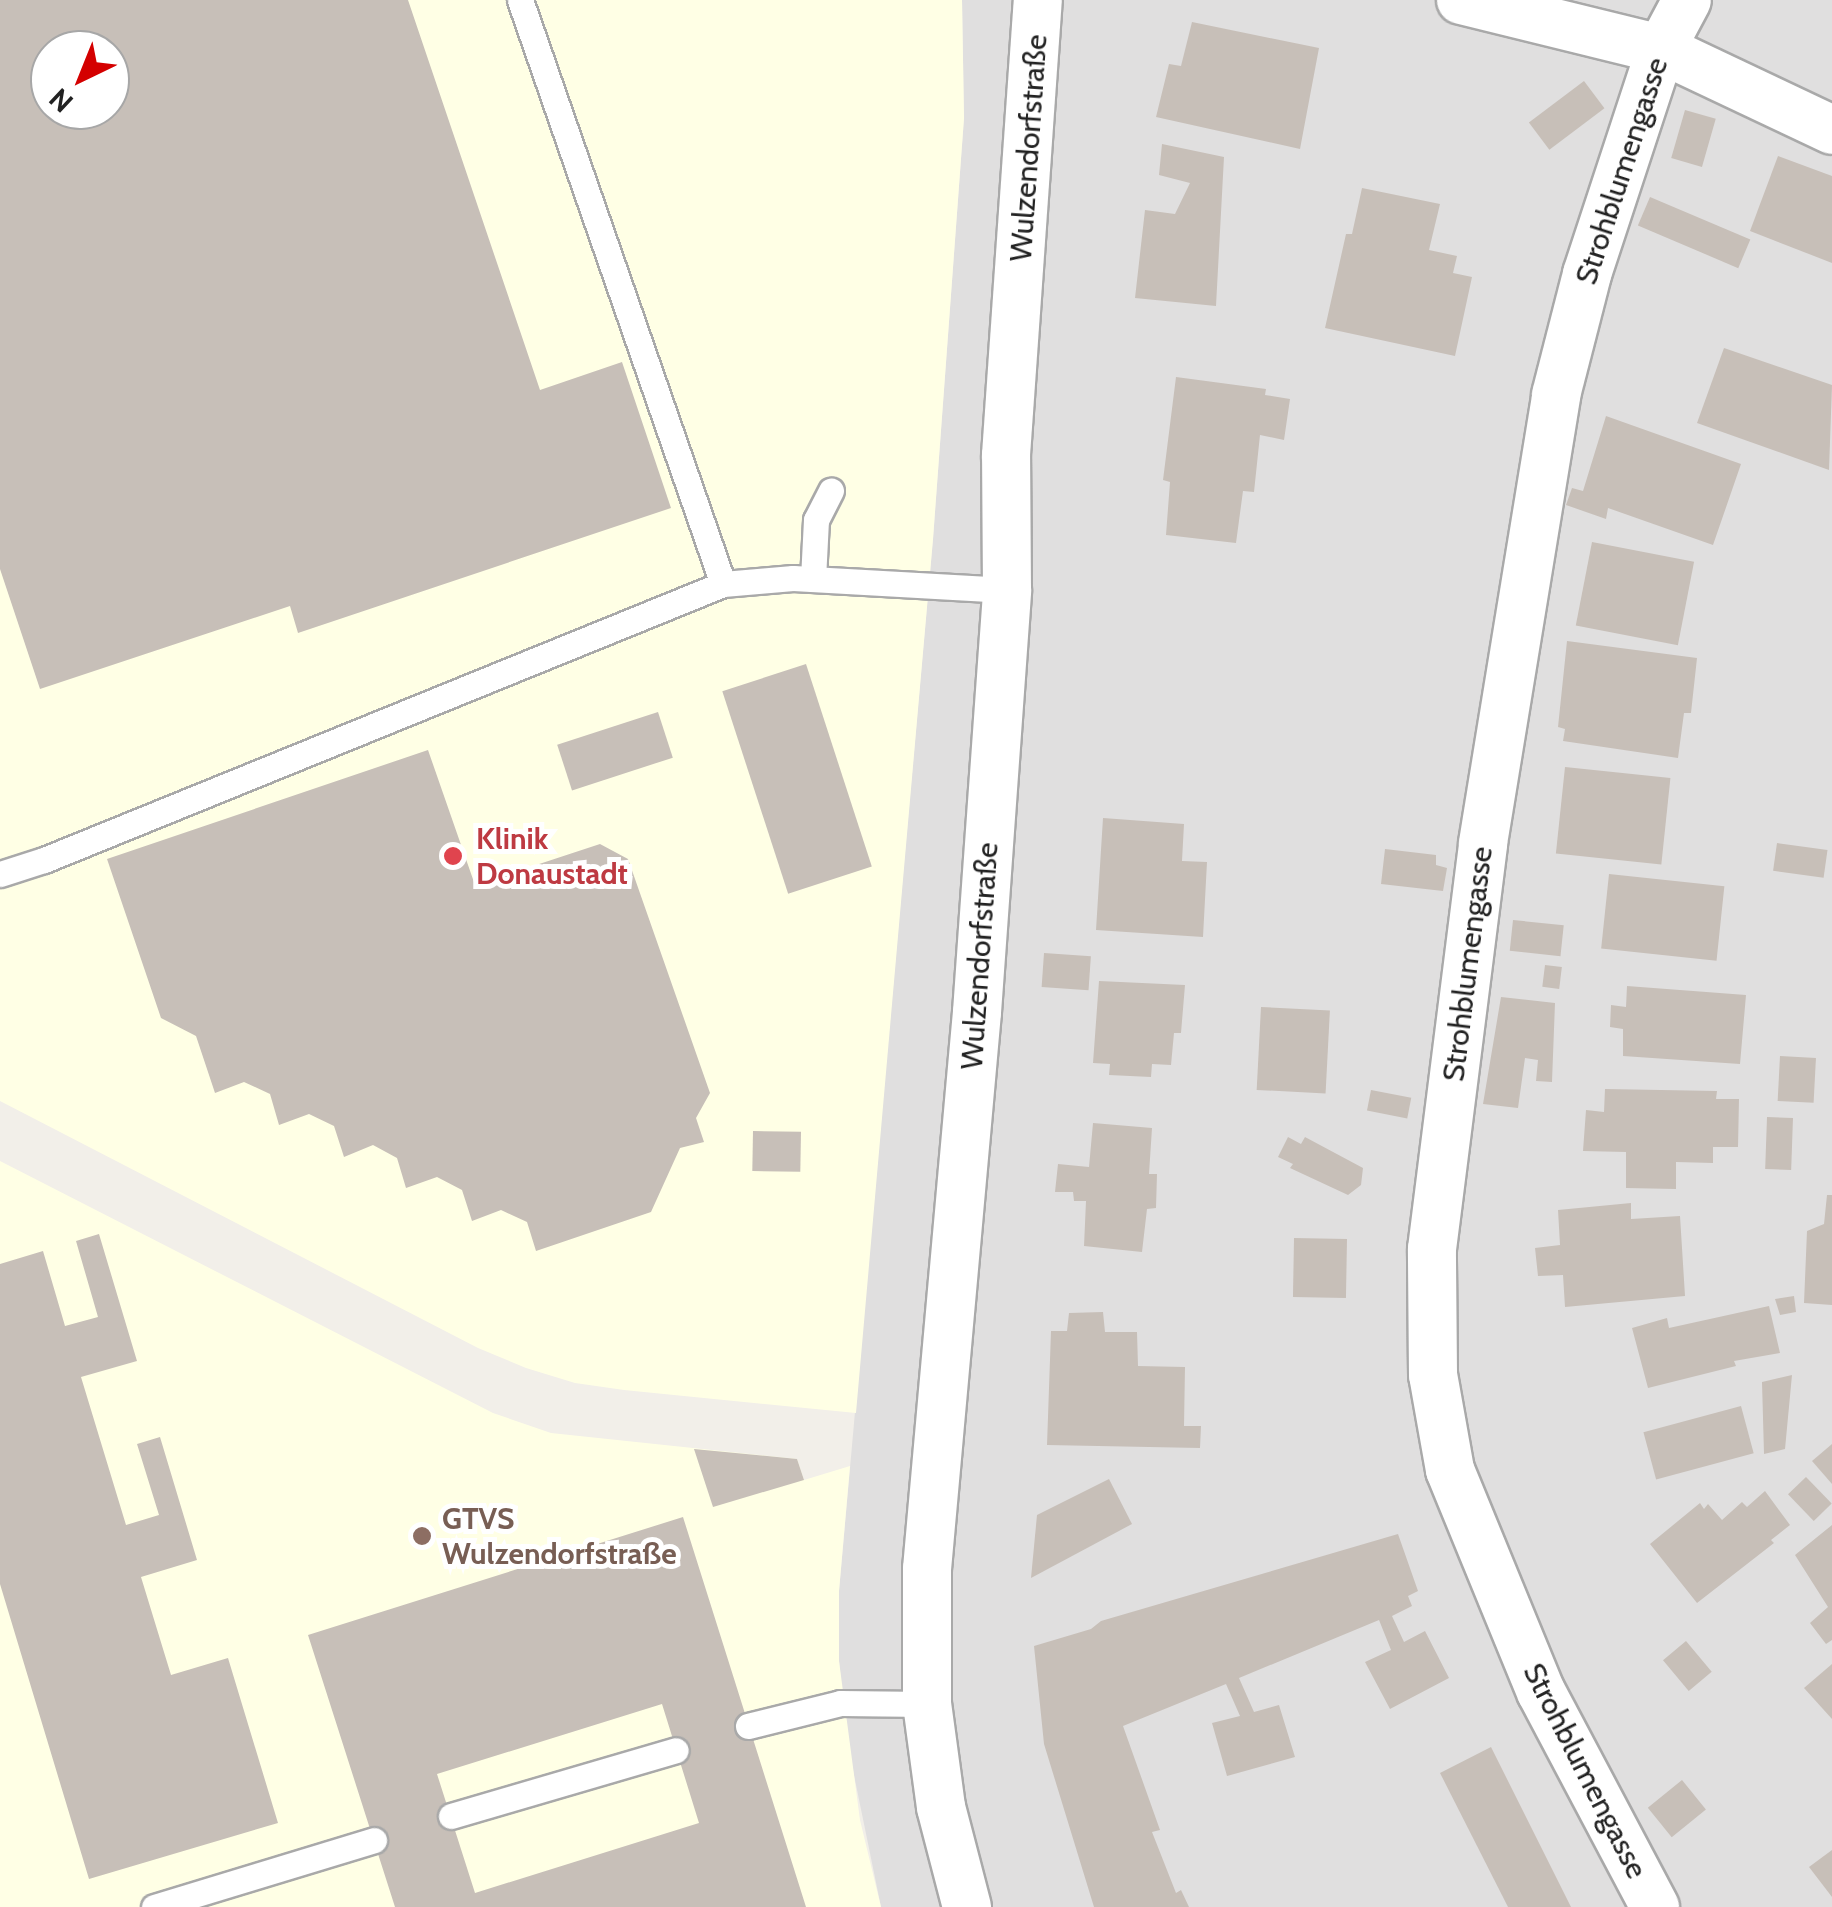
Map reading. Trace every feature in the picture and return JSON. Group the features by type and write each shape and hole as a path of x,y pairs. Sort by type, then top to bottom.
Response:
{"street":[{"name":"Wulzendorfstraße","path":"966,1907 941,1807 927,1704 926,1569 975,1031 1007,590 1006,456 1038,0"},
{"path":"1462,0 1662,49 1832,130"},
{"name":"Strohblumengasse","path":"1654,1907 1540,1692 1450,1470 1433,1375 1432,1249 1483,843 1556,395 1586,274 1662,49 1687,0"}],"lane":[{"path":"520,0 723,584"},
{"path":"814,579 816,520 832,491"},
{"path":"0,874 44,860 723,584 814,579 1007,590"},
{"path":"748,1726 840,1703 927,1704"},
{"path":"451,1816 676,1750"},
{"path":"154,1907 374,1840"}],"shaded area":[{"name":"Klinik Donaustadt","path":"0,0 962,0 964,118 933,539 856,1413 575,1383 478,1348 0,1101"},
{"path":"962,0 1832,0 1832,1907 881,1907 847,1741 839,1661 839,1591 933,539 964,118"},
{"name":"GTVS Wulzendorfstraße","path":"0,1161 493,1413 551,1433 797,1459 804,1480 850,1466 839,1591 839,1661 860,1820 881,1907 0,1907"}],"building":[{"path":"0,0 408,0 540,390 622,362 671,508 298,633 290,606 40,689 0,569"},
{"path":"1192,22 1319,48 1300,149 1156,117 1169,64 1181,66"},
{"path":"1584,81 1604,108 1549,150 1529,123"},
{"path":"1685,110 1716,119 1702,167 1671,158"},
{"path":"1162,144 1224,157 1216,306 1135,298 1145,210 1175,214 1190,183 1159,175"},
{"path":"1778,156 1832,176 1832,263 1750,231"},
{"path":"1362,188 1440,204 1429,250 1457,256 1453,273 1472,277 1455,356 1325,328 1346,234 1352,234"},
{"path":"1650,197 1750,240 1738,268 1638,226"},
{"path":"1724,348 1832,385 1829,470 1697,423"},
{"path":"1176,377 1266,389 1265,395 1290,399 1284,440 1260,435 1254,492 1243,491 1236,543 1166,535 1170,482 1163,480"},
{"path":"1606,416 1741,464 1713,545 1608,508 1606,519 1566,505 1572,488 1583,491"},
{"path":"1592,542 1694,562 1678,645 1576,625"},
{"path":"1567,641 1697,658 1691,713 1684,713 1678,758 1563,741 1565,729 1558,727"},
{"path":"806,664 872,867 788,894 722,691"},
{"path":"658,712 673,758 572,790 557,745"},
{"path":"428,750 475,885 600,844 628,859 710,1093 696,1118 704,1142 680,1148 651,1212 536,1251 527,1222 501,1210 472,1221 462,1190 437,1177 406,1188 397,1158 373,1145 344,1157 334,1126 309,1114 279,1125 270,1094 244,1082 215,1093 196,1036 161,1018 107,859"},
{"path":"1565,767 1670,778 1661,865 1556,854"},
{"path":"1103,818 1184,824 1182,861 1207,862 1203,937 1096,930"},
{"path":"1777,843 1828,850 1824,878 1773,871"},
{"path":"1385,849 1436,855 1436,865 1447,868 1443,891 1381,884"},
{"path":"1609,874 1724,886 1717,961 1601,949"},
{"path":"1513,920 1564,925 1560,956 1510,951"},
{"path":"1044,953 1091,956 1089,990 1042,987"},
{"path":"1545,965 1562,967 1559,989 1542,987"},
{"path":"1099,981 1185,985 1181,1033 1174,1033 1171,1065 1152,1064 1151,1077 1109,1075 1110,1064 1093,1063"},
{"path":"1627,986 1746,995 1740,1064 1623,1056 1623,1029 1610,1027 1611,1005 1626,1007"},
{"path":"1501,997 1555,1003 1552,1082 1536,1081 1538,1060 1525,1058 1518,1108 1483,1104"},
{"path":"1261,1007 1330,1011 1326,1093 1257,1090"},
{"path":"1780,1056 1816,1058 1814,1103 1778,1101"},
{"path":"1605,1089 1717,1091 1716,1099 1739,1099 1738,1147 1713,1147 1713,1163 1676,1162 1676,1189 1626,1188 1626,1152 1583,1151 1586,1110 1604,1112"},
{"path":"1371,1090 1411,1098 1407,1118 1367,1111"},
{"path":"1767,1117 1793,1118 1791,1170 1765,1169"},
{"path":"1093,1123 1152,1128 1149,1174 1157,1174 1156,1208 1147,1209 1142,1252 1084,1246 1086,1201 1074,1201 1073,1192 1055,1192 1058,1164 1089,1167"},
{"path":"753,1131 801,1132 800,1172 752,1171"},
{"path":"1288,1137 1301,1144 1305,1137 1363,1168 1361,1185 1348,1195 1290,1168 1293,1164 1278,1157"},
{"path":"1827,1195 1832,1195 1832,1305 1804,1303 1807,1231 1824,1224"},
{"path":"1631,1203 1631,1219 1680,1216 1685,1296 1565,1307 1563,1275 1538,1276 1535,1248 1560,1245 1558,1210"},
{"path":"99,1234 137,1361 81,1377 126,1525 159,1515 137,1444 160,1437 197,1560 141,1577 171,1675 228,1658 278,1823 89,1879 0,1584 0,1264 43,1251 65,1326 98,1317 76,1241"},
{"path":"1294,1238 1347,1239 1346,1298 1293,1297"},
{"path":"1794,1296 1796,1312 1780,1315 1775,1299"},
{"path":"1769,1306 1780,1353 1734,1361 1736,1366 1648,1388 1632,1328 1667,1318 1669,1328"},
{"path":"1103,1312 1105,1332 1137,1332 1138,1366 1185,1367 1184,1426 1201,1426 1200,1448 1047,1445 1051,1331 1067,1331 1069,1313"},
{"path":"1792,1375 1785,1449 1764,1454 1762,1382"},
{"path":"1741,1406 1754,1453 1656,1479 1643,1432"},
{"path":"1832,1444 1832,1484 1812,1461"},
{"path":"694,1449 797,1459 804,1480 713,1507"},
{"path":"1806,1477 1832,1504 1814,1521 1788,1494"},
{"path":"1109,1479 1132,1524 1031,1578 1037,1515"},
{"path":"1765,1491 1790,1525 1771,1540 1774,1543 1697,1603 1650,1544 1700,1503 1704,1509 1708,1504 1722,1520 1742,1502 1747,1507"},
{"path":"683,1517 806,1907 395,1907 308,1635","holes":["662,1704 699,1823 475,1893 437,1774"]},
{"path":"1832,1525 1832,1640 1826,1644 1810,1623 1828,1607 1795,1555"},
{"path":"1398,1534 1418,1591 1408,1596 1412,1606 1392,1616 1404,1642 1425,1631 1449,1678 1390,1709 1365,1662 1391,1650 1379,1620 1239,1678 1254,1712 1279,1705 1295,1757 1227,1776 1212,1723 1240,1716 1226,1684 1123,1726 1160,1830 1152,1832 1176,1893 1181,1890 1189,1907 1094,1907 1044,1744 1034,1646 1091,1629 1101,1621"},
{"path":"1686,1641 1712,1672 1689,1691 1663,1660"},
{"path":"1832,1664 1832,1719 1804,1688"},
{"path":"1491,1747 1571,1907 1508,1907 1440,1773"},
{"path":"1682,1780 1706,1810 1672,1837 1648,1808"},
{"path":"1832,1850 1832,1897 1809,1867"}],"place":[{"name":"Klinik Donaustadt","path":"453,856"},
{"name":"GTVS Wulzendorfstraße","path":"422,1536"}]}
